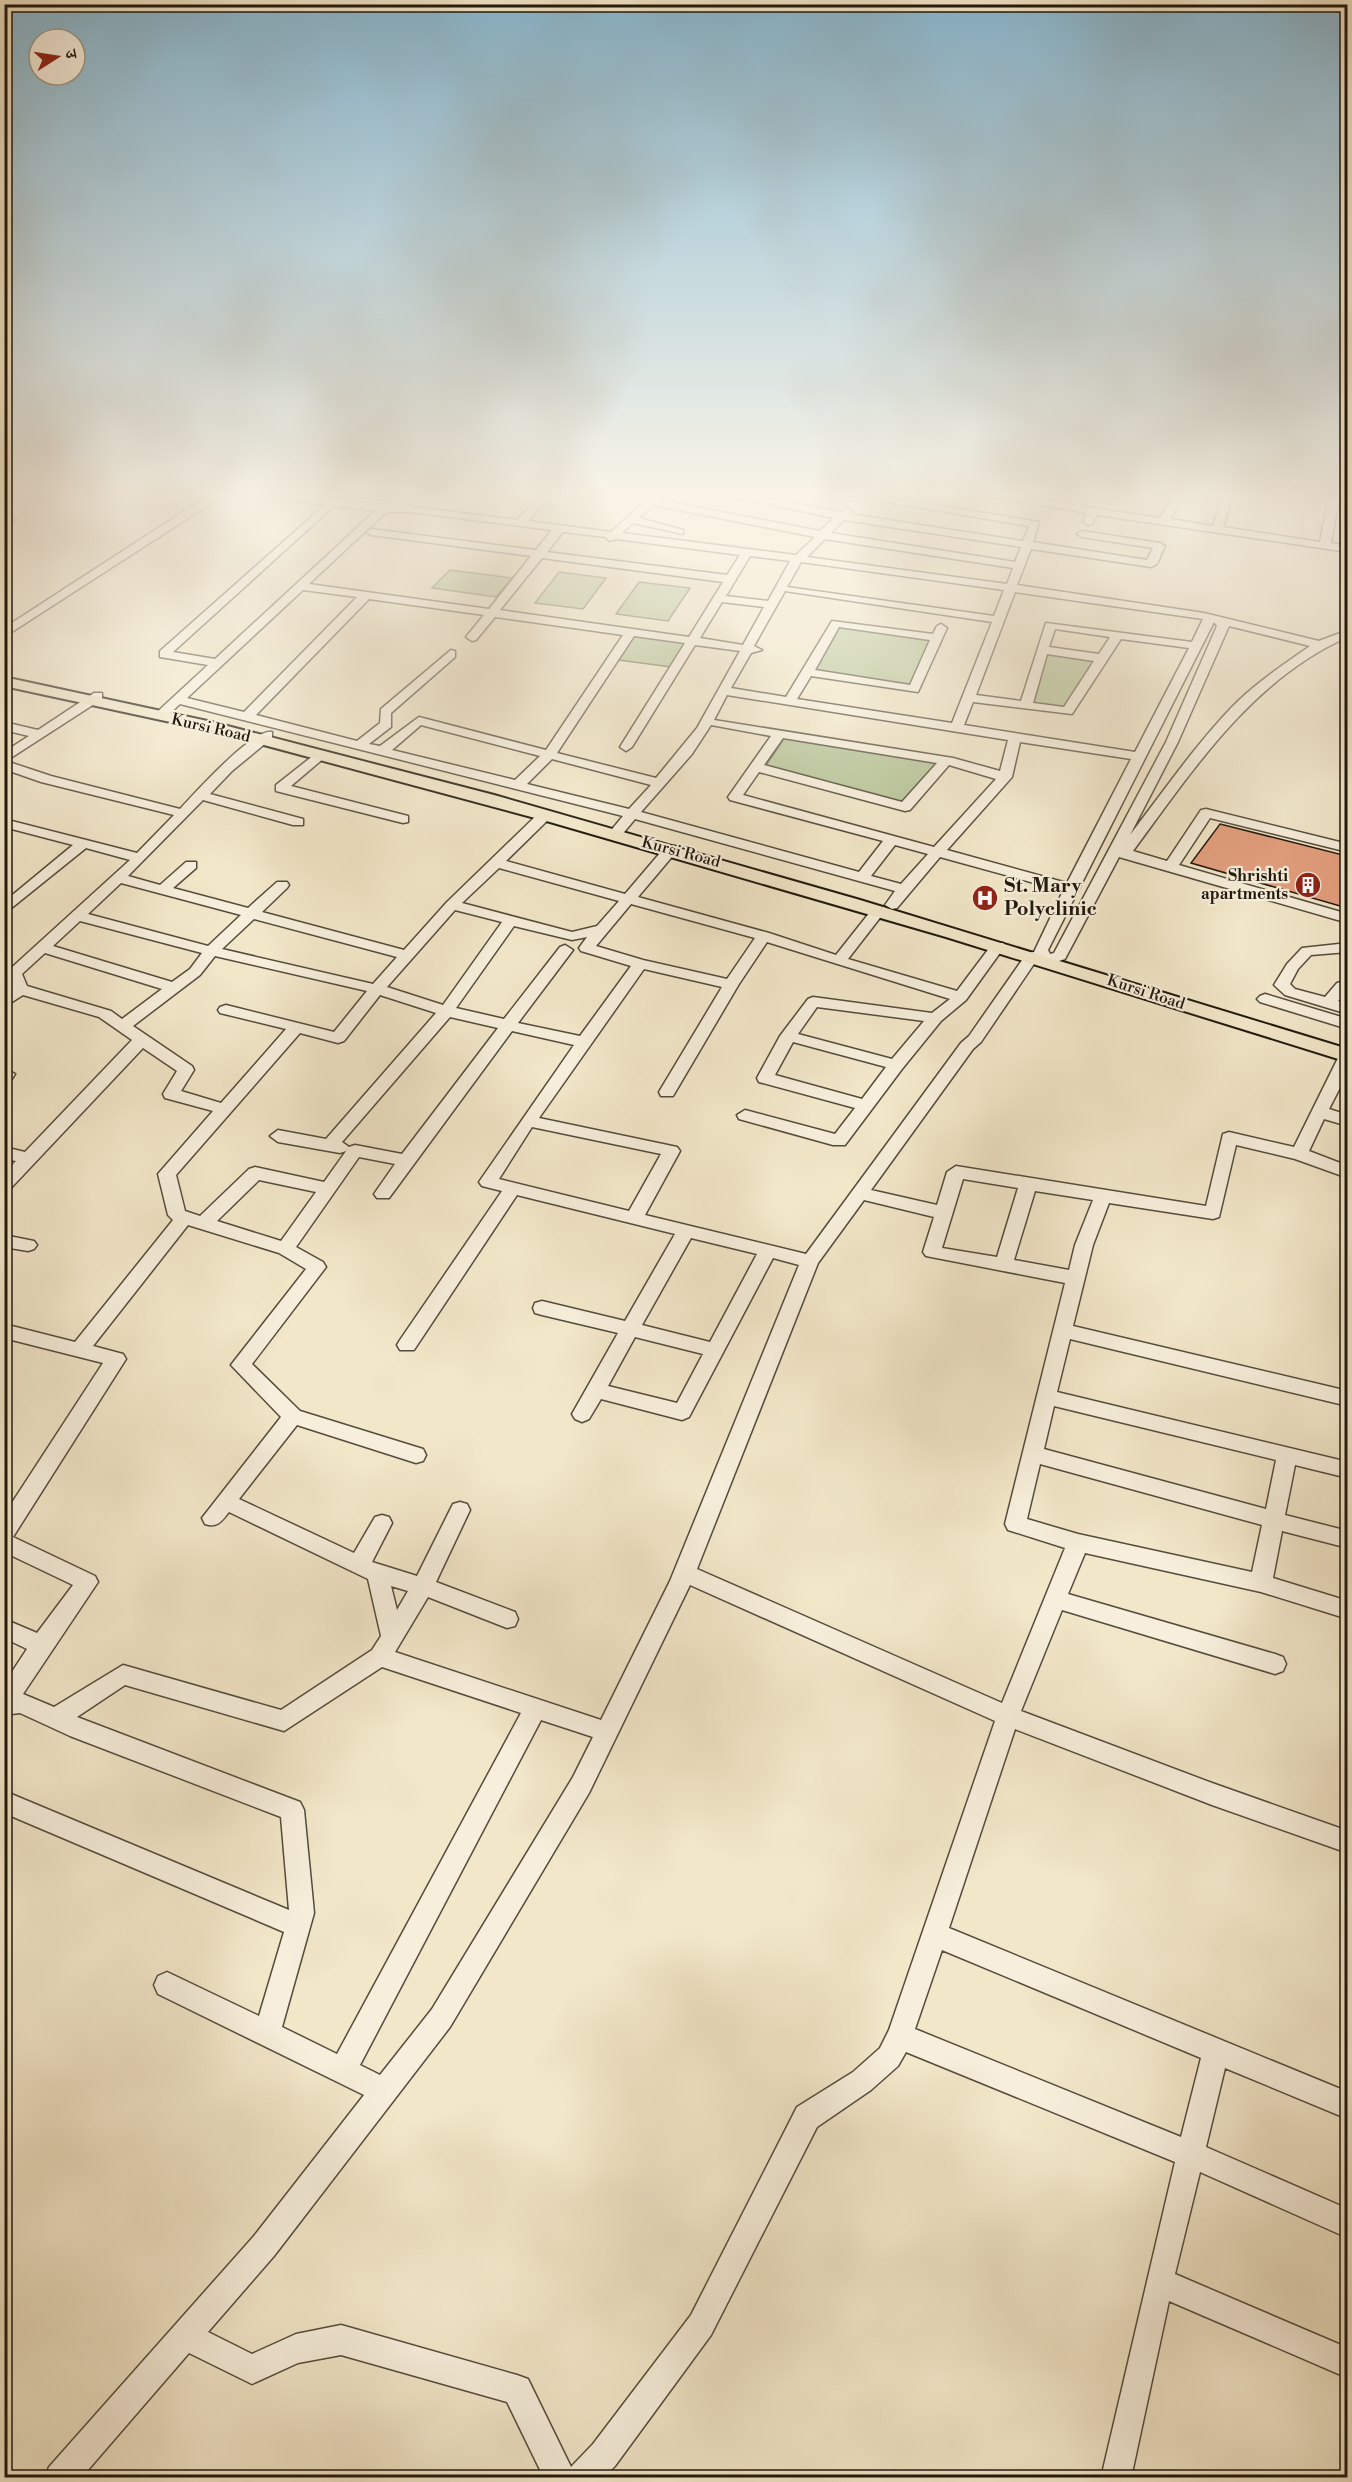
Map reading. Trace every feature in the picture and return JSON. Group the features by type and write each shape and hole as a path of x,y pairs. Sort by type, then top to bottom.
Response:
{"main road":[{"name":"Kursi Road","path":"4,674 94,698"},
{"name":"Kursi Road","path":"4,681 176,711 320,755 546,815 627,827 671,849 886,908 998,946 1045,955"},
{"name":"Kursi Road","path":"264,737 627,827 1045,955 1246,1020 1347,1049"},
{"name":"Kursi Road","path":"1246,1020 1347,1056"}],"street":[{"path":"6,632 45,607"},
{"path":"217,607 164,654 219,663"},
{"path":"176,711 219,663 284,607"},
{"path":"176,711 286,607"},
{"path":"247,717 354,607"},
{"path":"448,607 752,650"},
{"path":"472,637 496,607"},
{"path":"626,747 713,607"},
{"path":"752,650 770,607"},
{"path":"627,827 728,692 779,607"},
{"path":"906,607 999,620"},
{"path":"957,728 1004,607"},
{"path":"1124,607 1212,620 1320,645"},
{"path":"807,672 914,689 948,613"},
{"path":"1045,955 1073,889 1212,620"},
{"path":"681,1581 810,1261 967,1046 1045,955 1108,864 1172,742 1223,626 1212,620"},
{"path":"790,701 836,623 937,638"},
{"path":"1026,706 1050,626 1197,646"},
{"path":"518,785 550,754 630,633"},
{"path":"1108,864 1125,853 1193,761 1236,710 1277,675 1320,645 1346,634"},
{"path":"968,698 1068,711 1117,635"},
{"path":"1043,650 1102,658"},
{"path":"360,745 387,724 385,712 451,654"},
{"path":"728,692 1140,757"},
{"path":"627,827 690,759 716,723 728,692"},
{"path":"4,758 94,698"},
{"path":"176,711 247,717 518,785 627,827 863,877 904,889"},
{"path":"382,751 419,721 660,783"},
{"path":"716,723 946,761 1005,777"},
{"path":"4,726 38,734"},
{"path":"780,733 758,768 735,797 1073,889"},
{"path":"4,1002 13,982 14,973 140,858 181,813 264,737"},
{"path":"839,961 1005,777 1015,737"},
{"path":"320,755 281,788 403,819"},
{"path":"758,768 905,807 946,761"},
{"path":"4,765 46,779 181,813"},
{"path":"200,795 298,822"},
{"path":"1171,866 1206,813 1347,848"},
{"path":"226,1010 338,1038 406,955 452,905 546,815"},
{"path":"4,823 82,845 140,858"},
{"path":"863,877 891,840"},
{"path":"4,910 82,845"},
{"path":"671,849 586,948 639,964 731,984"},
{"path":"1125,853 1347,919"},
{"path":"497,863 764,936 961,997"},
{"path":"163,890 190,865"},
{"path":"118,878 406,955"},
{"path":"123,1026 195,972 211,951 282,885"},
{"path":"452,905 572,936 601,930"},
{"path":"76,915 211,951 377,989 446,1011 583,1042"},
{"path":"331,1144 446,1011 510,921"},
{"path":"667,1092 731,984 764,936"},
{"path":"744,1115 839,1141 896,1065 935,1018 961,997 998,946"},
{"path":"42,947 173,987"},
{"path":"1347,947 1307,951 1292,967 1282,986 1290,992 1347,1009"},
{"path":"383,1194 506,1025 565,950"},
{"path":"639,964 528,1121 488,1182 810,1261"},
{"path":"13,982 105,1014 186,1070 171,1094 224,1109"},
{"path":"1328,1003 1342,986 1347,985"},
{"path":"1264,999 1347,1024"},
{"path":"867,1106 765,1078 788,1036 813,1002 935,1018"},
{"path":"297,1027 167,1174 177,1215 285,1249 317,1267 241,1365 293,1416 416,1455"},
{"path":"788,1036 896,1065"},
{"path":"4,1185 142,1038"},
{"path":"1299,1154 1347,1056"},
{"path":"4,1073 7,1074 4,1078"},
{"path":"1320,1112 1347,1121"},
{"path":"528,1121 671,1151 634,1218"},
{"path":"278,1136 331,1144 355,1151 406,1160"},
{"path":"1076,1278 932,1252 956,1172 1213,1213 1229,1138 1299,1154 1347,1172"},
{"path":"285,1249 355,1151"},
{"path":"4,1153 27,1158"},
{"path":"204,1223 255,1173 328,1189"},
{"path":"1004,1265 1028,1184"},
{"path":"407,1345 512,1189"},
{"path":"859,1193 944,1213"},
{"path":"1103,1196 1084,1245 1015,1524 1078,1543 1261,1583 1347,1610"},
{"path":"80,1349 185,1217"},
{"path":"582,1414 686,1231"},
{"path":"4,1241 28,1245"},
{"path":"596,1390 682,1412 768,1251"},
{"path":"542,1308 716,1350"},
{"path":"1063,1330 1347,1399"},
{"path":"4,1331 116,1359 4,1533"},
{"path":"1047,1397 1347,1470"},
{"path":"293,1416 219,1509 368,1570 423,1586 507,1619"},
{"path":"1032,1454 1347,1540"},
{"path":"1261,1583 1287,1455"},
{"path":"55,1719 123,1675 284,1721 380,1658 423,1586 460,1510"},
{"path":"382,1523 368,1570 392,1636"},
{"path":"4,1542 87,1582 40,1645 4,1705"},
{"path":"581,2478 604,2455 701,2325 807,2117 871,2073 889,2057 900,2036 1008,1716 1078,1543"},
{"path":"60,2478 264,2246 441,2018 581,1785 685,1573 1008,1716 1212,1794 1347,1842"},
{"path":"1055,1599 1275,1664"},
{"path":"4,1628 40,1645"},
{"path":"380,1658 608,1732"},
{"path":"4,1705 21,1703 55,1719 292,1810 302,1913 267,2033"},
{"path":"343,2070 536,1708"},
{"path":"4,1802 298,1926"},
{"path":"933,1934 1347,2106"},
{"path":"167,1985 385,2091"},
{"path":"900,2036 1192,2155 1347,2224"},
{"path":"1116,2478 1159,2282 1216,2051"},
{"path":"1159,2282 1347,2363"},
{"path":"185,2336 252,2369 296,2349 341,2340 517,2390 560,2478"}],"green space":[{"path":"621,607 677,607 668,621 616,614"},
{"path":"840,625 931,639 911,686 814,671"},
{"path":"633,636 686,643 671,667 618,660"},
{"path":"1048,653 1097,660 1065,708 1031,705"},
{"path":"785,737 938,762 901,803 764,768"}],"building":[{"name":"Shrishti apartments","path":"1220,824 1347,856 1347,908 1191,863"}],"place":[{"name":"Shrishti apartments","path":"1308,885"},
{"name":"St. Mary Polyclinic","path":"985,898"}]}
